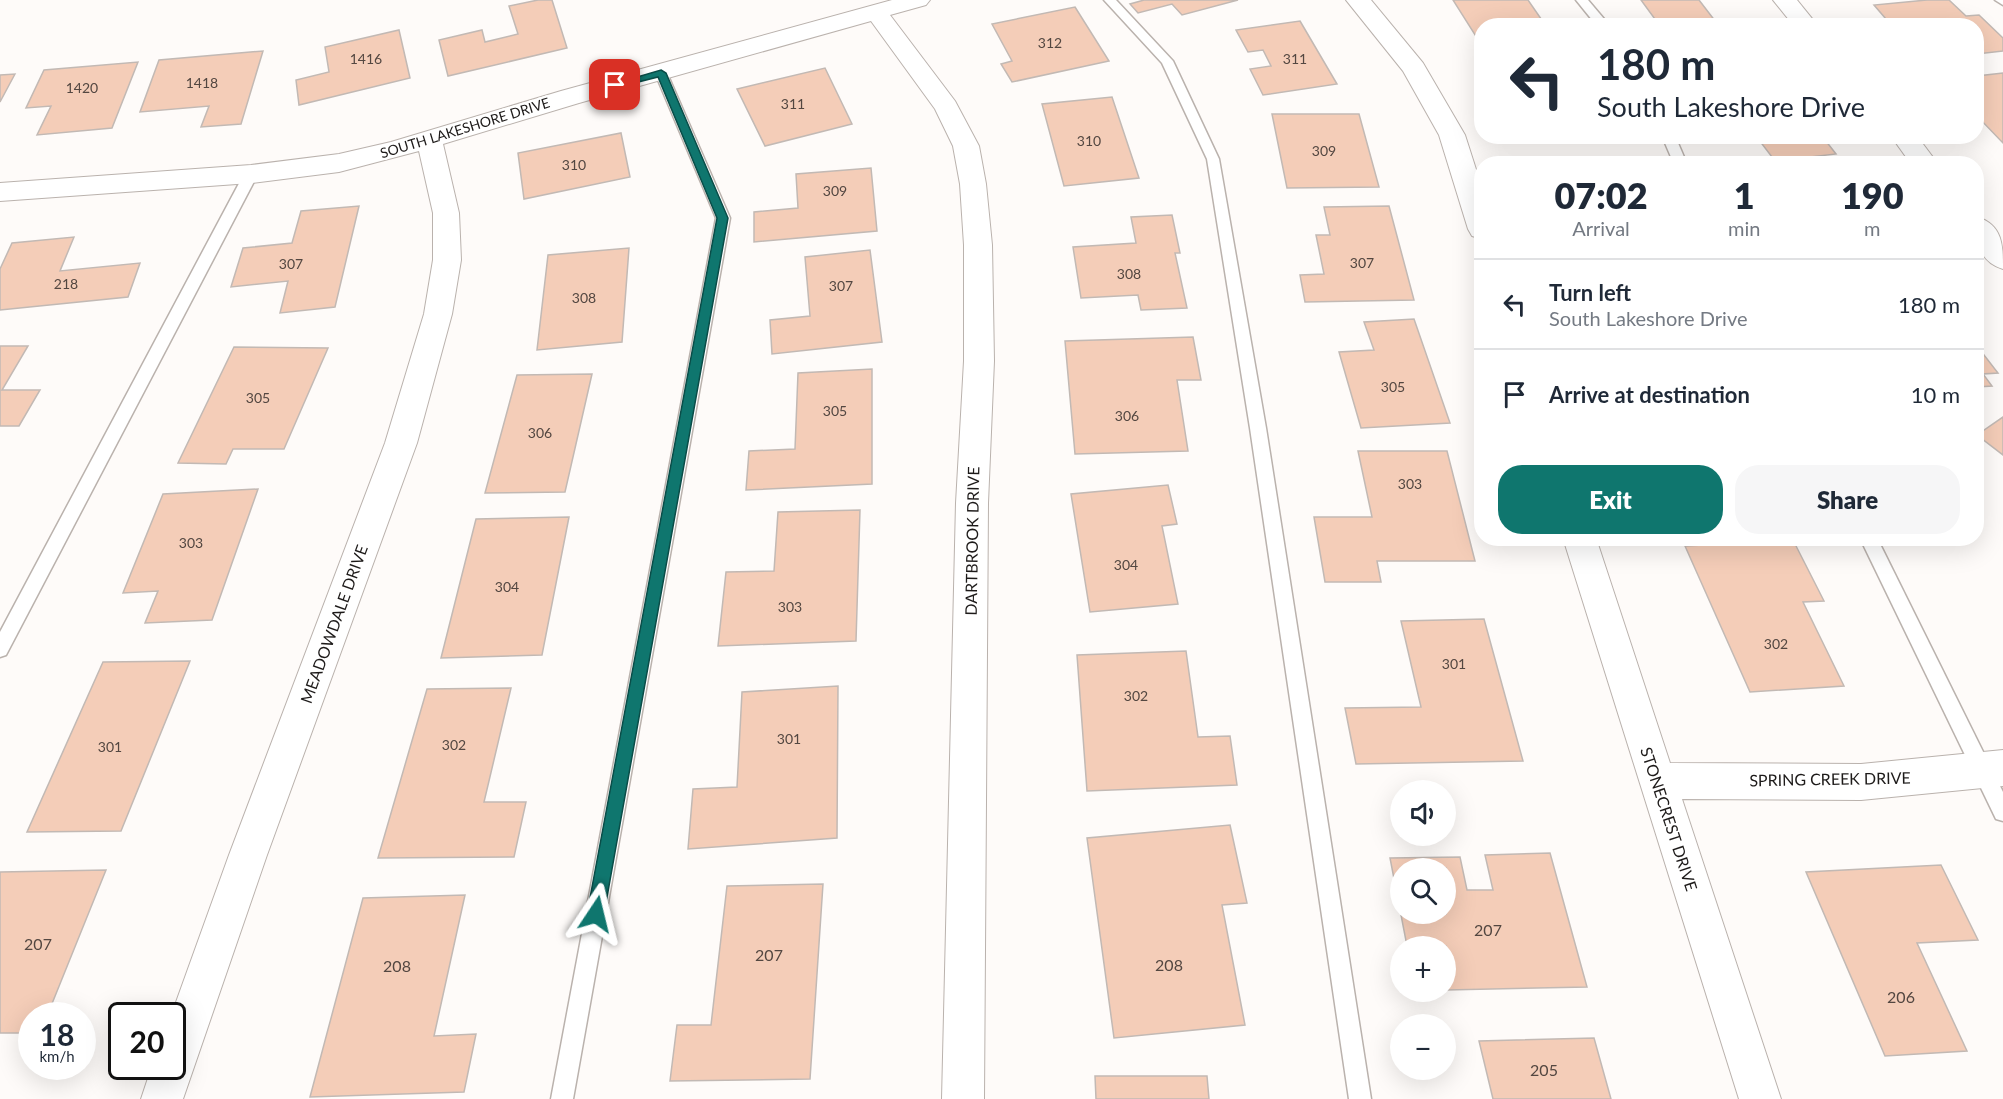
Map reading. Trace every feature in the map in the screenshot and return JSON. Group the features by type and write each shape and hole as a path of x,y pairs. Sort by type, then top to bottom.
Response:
{"street":[{"name":"SOUTH LAKESHORE DRIVE","path":"0,192 251,174 339,163 918,0"},
{"path":"1358,0 1389,35 1414,69 1452,135 1474,205"},
{"path":"1785,0 1801,18"},
{"name":"DARTBROOK DRIVE","path":"876,12 946,107 966,146 973,184 977,235 979,361 972,503 963,1099"},
{"name":"MEADOWDALE DRIVE","path":"162,1099 248,855 400,443 438,314 447,260 446,213 429,138"},
{"path":"1984,236 2003,259"},
{"name":"STONECREST DRIVE","path":"1583,546 1656,781 1760,1099"},
{"name":"SPRING CREEK DRIVE","path":"1656,781 1861,782 1994,770"}],"lane":[{"path":"1110,0 1167,60 1213,159 1258,428 1360,1099"},
{"path":"1582,0 1597,18"},
{"path":"562,1099 723,218 661,73"},
{"path":"0,649 251,174"},
{"path":"1872,546 1994,770 2003,812"}],"building":[{"path":"538,0 552,0 567,48 448,76 439,40 482,30 485,42 518,34 509,6"},
{"path":"1144,0 1238,0 1182,15 1172,4 1138,13 1130,4"},
{"path":"1453,0 1528,0 1540,18 1474,18 1474,33"},
{"path":"1641,0 1699,0 1713,18 1654,18"},
{"path":"1949,0 1966,16 1979,15 1982,18 1885,18 1874,5"},
{"path":"1075,7 1109,61 1012,82 1001,64 1012,61 992,24"},
{"path":"1984,20 2003,38 2003,51 1984,53"},
{"path":"1300,21 1337,84 1263,95 1250,69 1271,66 1263,50 1248,52 1236,30"},
{"path":"399,30 410,78 299,105 296,80 329,72 325,47"},
{"path":"263,51 241,124 201,127 209,106 140,112 159,60"},
{"path":"138,62 112,128 37,135 51,106 26,108 44,70"},
{"path":"825,68 852,124 765,146 737,89"},
{"path":"2003,73 2003,143 1984,123 1984,75"},
{"path":"15,74 0,102 0,75"},
{"path":"1112,97 1139,178 1064,186 1042,104"},
{"path":"1272,114 1359,114 1379,187 1287,188"},
{"path":"621,133 630,177 524,199 518,153"},
{"path":"1762,144 1828,144 1836,154 1819,156 1771,156"},
{"path":"871,168 877,231 754,242 754,212 798,208 796,174"},
{"path":"359,206 335,307 280,313 288,281 231,287 243,248 292,243 301,211"},
{"path":"1389,206 1414,300 1305,302 1300,275 1324,274 1316,235 1330,235 1324,207"},
{"path":"1172,215 1180,253 1175,253 1187,308 1141,310 1138,295 1081,298 1073,247 1136,243 1131,217"},
{"path":"74,237 60,271 140,263 128,297 0,310 0,269 12,243"},
{"path":"629,248 622,342 537,350 548,255"},
{"path":"870,250 882,342 772,354 770,320 810,316 805,257"},
{"path":"1414,319 1450,423 1361,428 1339,352 1374,350 1364,322"},
{"path":"1193,337 1201,380 1177,380 1188,451 1075,454 1065,341"},
{"path":"0,346 28,346 2,390 40,390 19,426 0,426"},
{"path":"234,347 328,348 284,449 233,449 226,464 178,463"},
{"path":"1984,355 1998,373 1984,374"},
{"path":"872,369 872,484 746,490 749,451 795,449 798,373"},
{"path":"592,374 565,492 485,493 517,375"},
{"path":"1984,375 1992,386 1984,387"},
{"path":"2003,417 2003,455 1984,440 1984,430"},
{"path":"1358,451 1447,451 1475,561 1377,561 1381,582 1325,582 1314,517 1372,517"},
{"path":"1168,485 1177,524 1162,526 1178,604 1090,612 1071,494"},
{"path":"258,489 212,620 145,623 158,591 123,593 163,494"},
{"path":"860,510 856,641 718,646 726,572 774,571 778,512"},
{"path":"569,517 542,655 441,658 476,519"},
{"path":"1685,546 1796,546 1824,601 1803,602 1844,686 1750,692"},
{"path":"1484,619 1523,761 1356,764 1345,708 1421,707 1401,621"},
{"path":"1186,651 1198,737 1230,736 1237,785 1087,791 1077,655"},
{"path":"190,661 121,831 27,832 103,662"},
{"path":"838,686 837,838 688,849 693,789 737,787 742,692"},
{"path":"511,688 484,802 526,802 514,857 378,858 427,689"},
{"path":"1230,825 1247,903 1222,905 1245,1025 1114,1038 1087,838"},
{"path":"1550,853 1587,987 1456,990 1456,936 1405,936 1403,924 1456,924 1456,858 1390,858 1460,857 1467,890 1493,890 1485,855"},
{"path":"1941,865 1978,940 1917,943 1967,1051 1885,1056 1806,872"},
{"path":"106,870 53,1002 18,1002 18,1033 0,1033 0,872"},
{"path":"823,884 810,1079 670,1081 677,1025 711,1025 727,886"},
{"path":"465,895 434,1036 476,1034 464,1092 310,1097 363,898"},
{"path":"1594,1038 1611,1099 1493,1099 1479,1041"},
{"path":"1095,1076 1207,1076 1209,1099 1096,1099"}],"route":[{"path":"596,914 723,218 661,73 615,85"}]}
